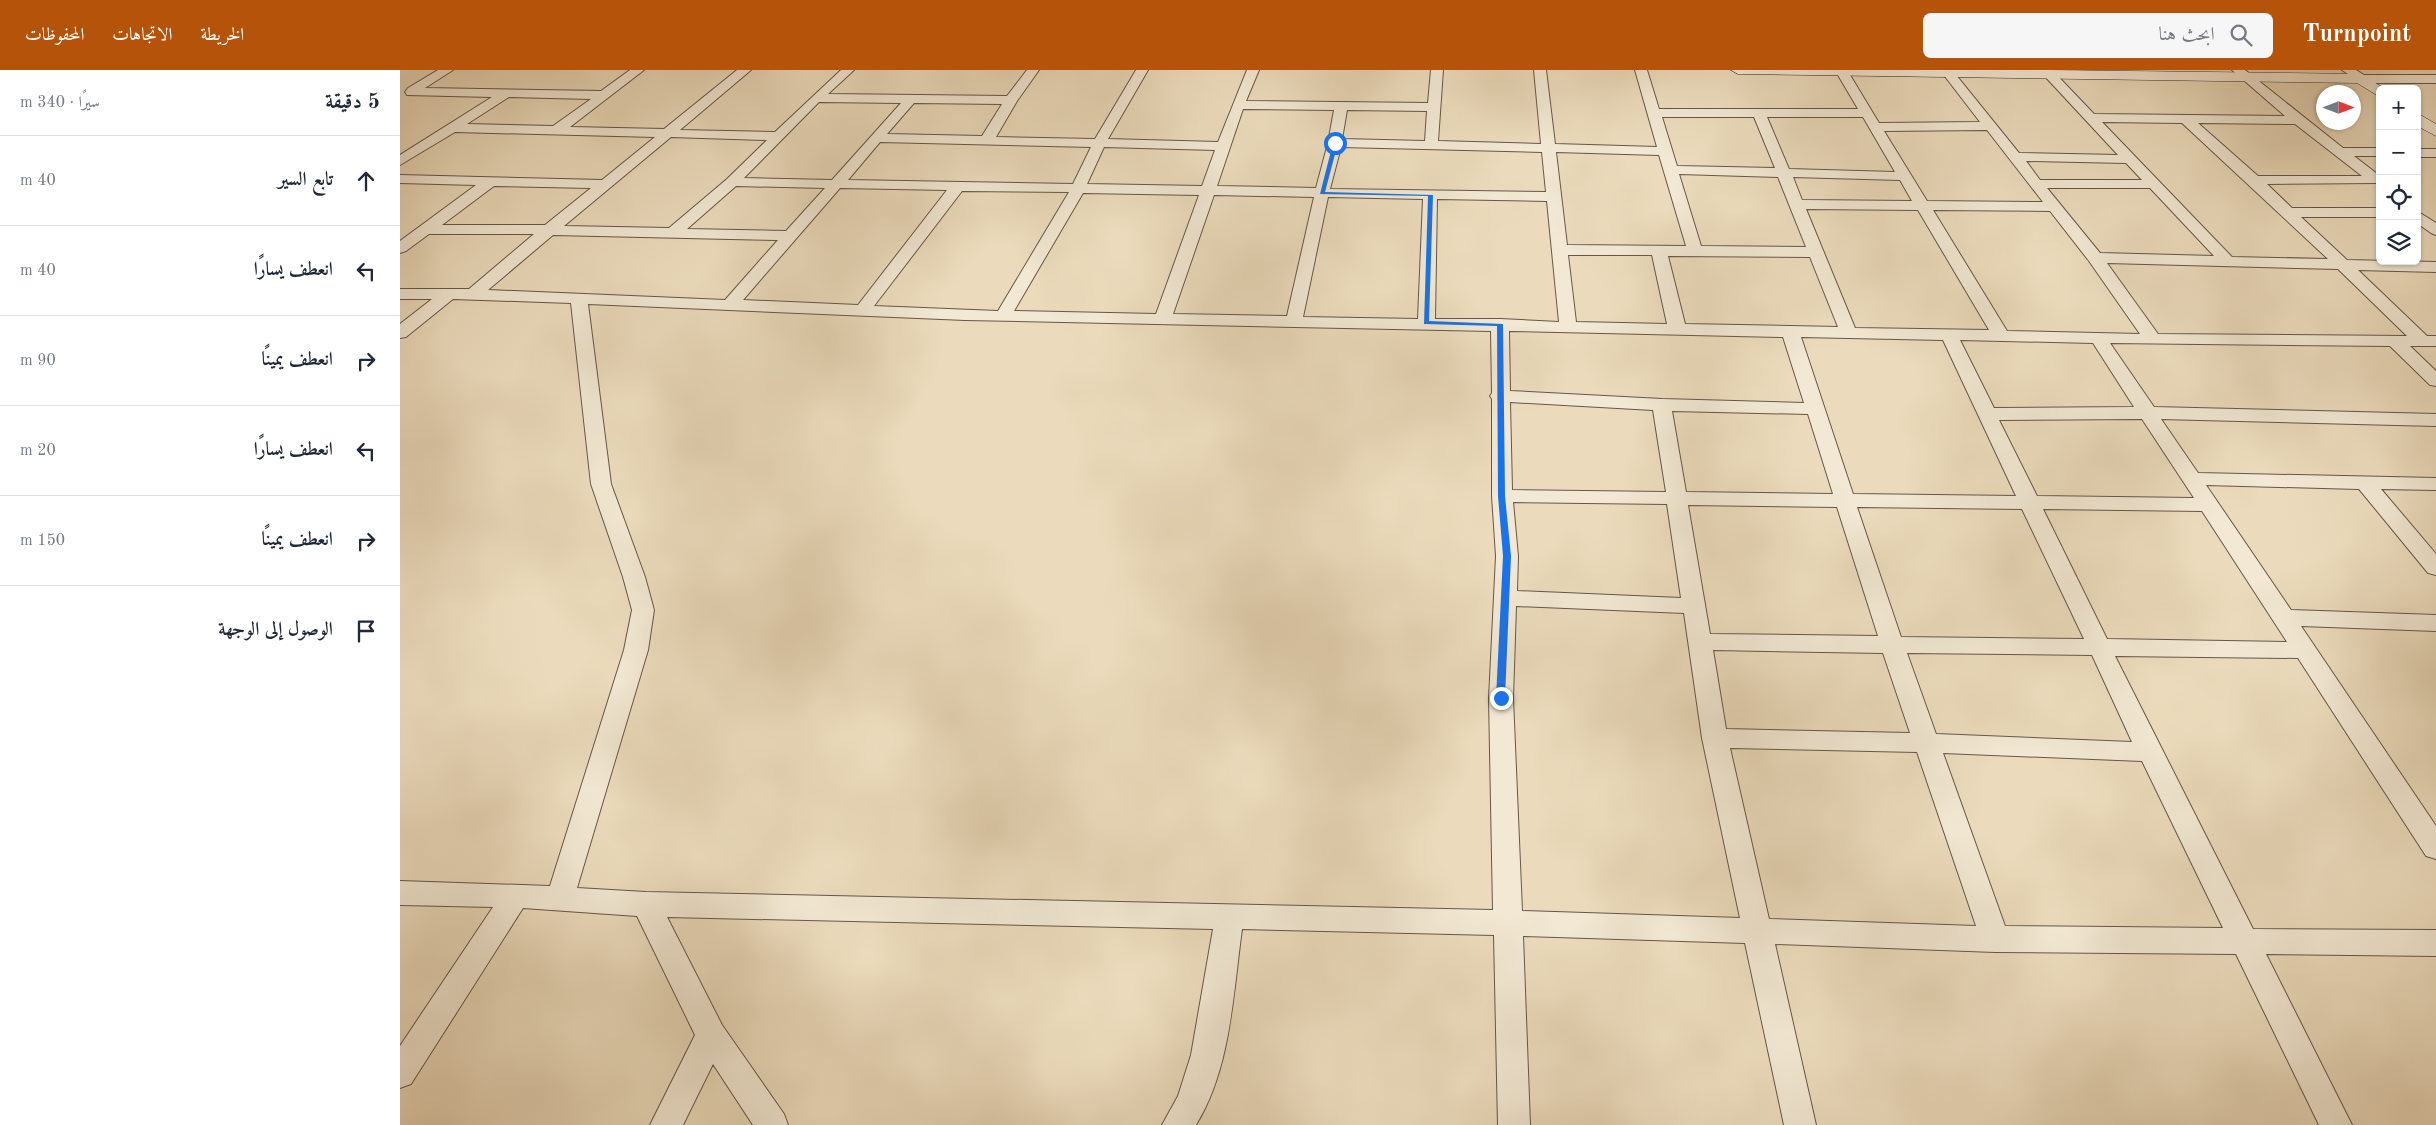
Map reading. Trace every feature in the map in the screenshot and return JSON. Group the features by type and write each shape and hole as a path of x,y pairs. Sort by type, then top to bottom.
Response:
{"street":[{"path":"405,95 447,70"},
{"path":"557,130 638,70"},
{"path":"473,294 604,184 745,70"},
{"path":"673,233 732,182 816,98 848,70"},
{"path":"987,140 1011,100 1033,70"},
{"path":"1003,316 1078,189 1100,142 1142,70"},
{"path":"1162,318 1238,105 1253,70"},
{"path":"1431,145 1437,70"},
{"path":"1540,70 1568,327"},
{"path":"1641,70 1694,251"},
{"path":"1738,70 2354,74 2436,79"},
{"path":"1841,71 2001,336"},
{"path":"1947,71 2095,258 2153,339"},
{"path":"2047,72 2226,260"},
{"path":"2242,73 2298,120 2371,176 2373,180 2254,180"},
{"path":"2354,74 2376,89"},
{"path":"405,95 507,93 604,95"},
{"path":"400,161 507,93"},
{"path":"816,98 1011,100"},
{"path":"729,306 910,100"},
{"path":"1238,105 1435,107"},
{"path":"1294,321 1335,143 1340,106"},
{"path":"1654,113 1866,113"},
{"path":"1759,113 1798,204 1849,333"},
{"path":"2091,118 2298,120"},
{"path":"2186,119 2254,180 2341,264 2430,341"},
{"path":"1874,127 1991,126"},
{"path":"450,128 778,136"},
{"path":"876,138 1224,146"},
{"path":"1335,143 1665,151"},
{"path":"2339,152 2376,152"},
{"path":"2421,153 2436,153"},
{"path":"2016,157 2130,159"},
{"path":"1670,170 1904,176"},
{"path":"400,179 604,184"},
{"path":"400,248 490,182"},
{"path":"732,182 1554,197"},
{"path":"2037,184 2154,184"},
{"path":"862,311 958,186"},
{"path":"1426,323 1430,195"},
{"path":"1798,204 2055,207"},
{"path":"2287,212 2376,213"},
{"path":"2421,214 2436,214"},
{"path":"2421,217 2436,230"},
{"path":"426,229 789,236"},
{"path":"1560,250 1816,252"},
{"path":"1659,251 1678,329"},
{"path":"2095,258 2436,267"},
{"path":"400,294 473,294 579,300 1003,316 1500,324 2153,339 2430,341"},
{"path":"400,333 449,294"},
{"path":"560,898 636,650 643,610 634,578 601,484 579,300"},
{"path":"1500,324 1499,396 1502,496 1507,556 1501,698 1514,1125"},
{"path":"1790,331 1843,500 1925,743 1995,939"},
{"path":"1949,335 2150,752 2336,1125"},
{"path":"2098,338 2436,848"},
{"path":"2395,340 2436,381"},
{"path":"1499,396 1662,405 1814,409"},
{"path":"1662,405 1692,606 1715,738 1800,1125"},
{"path":"1988,414 2148,413 2436,420"},
{"path":"2191,479 2436,484"},
{"path":"2365,483 2436,568"},
{"path":"1502,496 2208,505"},
{"path":"1504,598 1692,606"},
{"path":"2283,618 2436,623"},
{"path":"1698,642 2100,649 2304,650"},
{"path":"1715,738 1925,743 2150,752"},
{"path":"400,893 516,896 646,904 1507,923 1995,939 2436,943"},
{"path":"400,1073 516,896"},
{"path":"646,904 711,1036 772,1125"},
{"path":"1178,1125 1200,1086 1212,1029 1229,917"},
{"path":"666,1125 711,1036"}],"route":[{"path":"1335,143 1322,193 1430,195 1426,323 1500,324 1499,396 1502,496 1507,556 1501,698"}]}
